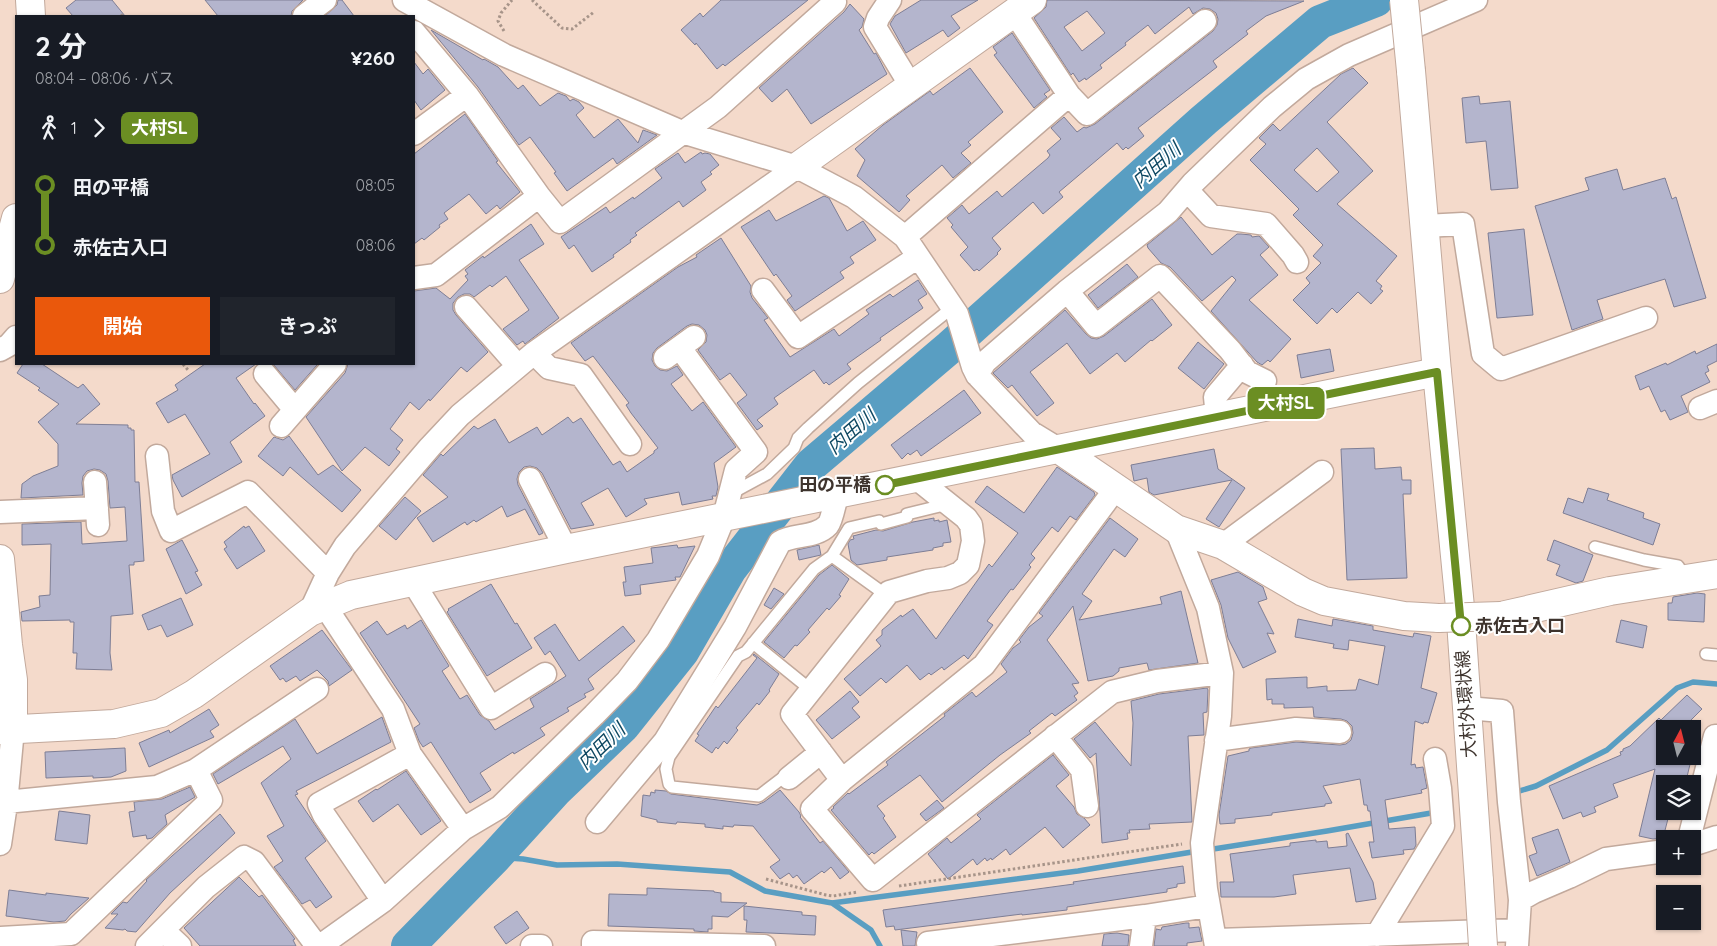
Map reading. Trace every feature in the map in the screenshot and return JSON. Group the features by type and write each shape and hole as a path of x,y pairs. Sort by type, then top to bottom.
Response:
{"street":[{"path":"30,0 31,15"},
{"path":"305,15 325,0"},
{"path":"392,0 400,15"},
{"path":"404,0 504,55 682,132 797,167 854,197 905,238 955,310 975,371 1032,433 1176,529 1223,546 1303,592 1324,601 1404,616 1439,618 1501,616 1610,591 1717,574"},
{"path":"415,33 467,95 539,196 560,222 718,107 835,2 834,0"},
{"path":"890,0 875,26 911,86"},
{"name":"大村外環状線","path":"1404,0 1459,602 1483,946"},
{"path":"975,371 1067,291 1168,212 1187,190 1272,107 1306,79 1349,55 1476,0"},
{"path":"318,609 328,573 345,546 460,415 526,359 1023,6 1069,95 1087,114 1205,21"},
{"path":"415,133 467,95"},
{"path":"905,238 1069,95"},
{"path":"1187,190 1211,216 1266,224 1297,262"},
{"path":"415,278 436,275 539,196"},
{"path":"0,279 15,222"},
{"path":"1424,226 1463,224 1482,354 1501,369 1646,318"},
{"path":"763,290 798,337 918,257"},
{"path":"1067,291 1096,326 1160,276 1230,350 1242,366 1248,372 1265,381"},
{"path":"466,307 526,359 549,368 581,376 630,444"},
{"path":"0,350 15,338"},
{"path":"147,946 206,887 244,857 254,862 319,946 383,901 463,828 500,807 628,681 658,640 708,556 727,506 736,470 756,452 727,400 680,348"},
{"path":"265,374 288,418 335,365"},
{"path":"1217,418 1216,397 1242,366"},
{"path":"6,730 114,724 161,713 194,694 318,609 351,595 566,550 727,506 828,497 1437,372"},
{"path":"157,456 163,511 171,531 248,492 328,573"},
{"path":"1223,546 1322,472"},
{"path":"842,780 792,714 889,592 927,581 948,578 960,573 968,565 973,541 971,525 966,518 916,478"},
{"path":"530,479 566,550"},
{"path":"0,512 98,517 95,482"},
{"path":"1116,488 984,665 842,780 812,809 873,885 1055,736 1112,692 1157,682 1222,673"},
{"path":"597,822 665,741 735,627 780,542 786,538 819,531 829,524 828,497"},
{"path":"1176,529 1208,608 1222,673 1220,716 1203,842 1207,898 1216,943 1377,935 1517,938 1520,900 1509,802 1502,711 1467,708"},
{"path":"0,560 8,645 14,680 6,730 6,802 0,844"},
{"path":"413,582 490,708 545,674"},
{"path":"318,609 393,709 410,754 463,828"},
{"path":"6,802 157,787 196,770 317,689"},
{"path":"1216,740 1296,729 1340,732"},
{"path":"1055,736 1082,770 1087,806"},
{"path":"1691,830 1715,736 1717,736"},
{"path":"789,778 821,752"},
{"path":"383,901 318,804 410,754"},
{"path":"1377,935 1443,826 1440,788 1435,759"},
{"path":"0,938 71,934 211,800 196,770"},
{"path":"1701,842 1717,837"},
{"path":"1520,900 1534,892 1570,878 1606,859 1656,852"},
{"path":"928,943 1056,937 1145,916 1207,898"},
{"path":"1141,946 1145,916"},
{"path":"163,930 180,946"},
{"path":"593,946 593,942 764,946"},
{"path":"532,946 541,946"}],"lane":[{"path":"727,506 767,474 794,448 798,438 844,396 955,310"},
{"path":"789,778 785,776 758,796 672,787 667,779 666,763 738,656 746,652 814,569 832,556 849,528 880,521 881,524 908,517 907,514 948,504"},
{"path":"1594,547 1644,560 1678,566 1686,578"},
{"path":"832,556 886,595"},
{"path":"753,643 811,690"}],"path":[{"path":"504,55 511,44 510,38 498,21 501,13 512,0"},
{"path":"532,0 562,28 572,29 594,12"},
{"path":"184,365 188,370"},
{"path":"766,879 833,896 873,885 1203,842"}],"building":[{"path":"76,0 112,0 124,15 72,15 66,8"},
{"path":"205,0 303,0 292,11 291,15 217,15"},
{"path":"338,0 342,0 353,15 326,15 337,5"},
{"path":"721,0 808,0 725,66 723,64 717,69 696,43 695,45 681,30 700,13 703,17"},
{"path":"921,0 978,0 951,16 960,28 948,37 943,30 906,53 890,24 895,16"},
{"path":"1047,0 1304,1 1266,16 1246,31 1248,34 1213,61 1217,67 1138,128 1144,136 1128,149 1126,147 1123,150 1117,143 1059,192 1063,197 1043,214 1033,202 992,238 1001,249 979,271 977,269 974,271 960,255 968,247 951,227 953,225 947,218 962,205 969,214 997,191 1002,197 1048,158 1050,155 1047,151 1061,139 1051,128 1064,117 1077,132 1084,127 1095,124 1213,31 1218,19 1216,13 1210,9 1203,8 1193,14 1189,7 1155,34 1148,25 1100,65 1102,68 1086,80 1085,78 1079,82 1073,73 1071,75 1034,18 1046,7","holes":["1087,11 1105,33 1082,51 1064,27"]},
{"path":"850,4 864,19 859,30 874,54 876,53 887,74 811,124 787,89 772,102 759,88 844,12"},
{"path":"431,30 498,67 518,89 523,85 540,106 558,93 566,96 570,101 573,99 579,102 584,108 576,115 594,138 618,119 638,143 643,130 657,135 617,164 613,158 567,191 554,173 556,172 530,137 519,145 478,87"},
{"path":"1012,33 1050,90 1044,94 1047,97 1034,108 994,55 997,53 993,47"},
{"path":"415,63 423,74 428,69 445,90 421,110 415,101"},
{"path":"970,68 1003,112 968,142 971,145 961,153 971,163 953,178 942,165 906,196 910,200 899,212 857,176 865,160 855,149 883,125 930,91 933,95"},
{"path":"1353,68 1368,83 1327,122 1373,171 1337,204 1397,256 1376,281 1382,286 1380,289 1383,291 1371,304 1358,292 1337,313 1332,308 1317,324 1293,300 1310,283 1306,278 1321,263 1313,256 1323,245 1293,215 1299,209 1250,160 1266,144 1259,138 1273,124 1280,131 1341,74","holes":["1317,148 1339,172 1317,192 1294,170"]},
{"path":"1479,96 1480,104 1510,101 1518,188 1491,190 1486,141 1466,143 1462,98"},
{"path":"465,114 498,161 496,162 520,192 500,209 497,205 486,214 469,194 444,213 448,219 439,225 440,227 424,240 422,238 415,243 415,153"},
{"path":"701,152 702,154 710,154 719,165 710,172 712,174 701,182 706,190 683,207 679,201 635,233 637,235 630,240 631,242 613,255 614,257 592,272 574,245 569,249 561,237 606,207 610,213 633,197 634,199 662,178 655,169 678,153 685,163"},
{"path":"1617,169 1623,190 1665,178 1672,199 1676,197 1706,298 1674,307 1665,279 1597,300 1603,319 1572,330 1535,206 1589,190 1585,178"},
{"path":"824,196 829,198 847,231 863,221 876,240 850,257 854,263 840,272 844,278 795,311 787,300 792,296 776,274 774,276 741,227 769,210 776,221"},
{"path":"1181,217 1212,255 1237,234 1251,235 1252,237 1259,236 1269,247 1260,255 1278,275 1249,300 1291,339 1270,362 1268,360 1262,365 1257,362 1211,311 1236,280 1232,276 1202,301 1170,267 1161,263 1148,248 1147,245"},
{"path":"531,224 544,244 519,260 559,318 525,344 523,341 517,345 503,329 529,310 506,276 492,287 490,285 474,297 470,294 464,294 458,297 453,303 453,310 488,352 467,372 461,367 430,401 429,399 419,410 410,402 390,429 403,440 396,449 400,452 389,466 365,447 342,471 306,417 345,373 348,365 415,365 415,291 436,288 450,299 468,280 465,276 468,274 465,270 483,256 484,258"},
{"path":"1524,229 1533,315 1497,318 1488,233"},
{"path":"721,238 751,286 752,298 768,318 764,320 790,357 834,329 839,336 869,314 866,310 890,294 893,297 918,280 927,294 918,300 923,308 847,364 851,369 829,385 826,382 824,384 814,370 774,398 778,404 757,420 763,426 757,430 737,403 747,395 730,373 720,380 698,350 706,342 707,335 705,330 699,325 692,324 687,326 657,348 653,353 652,360 660,370 667,371 677,366 683,375 671,384 692,411 703,402 736,447 714,463 718,487 716,496 712,496 713,499 682,505 679,492 644,499 647,504 626,517 608,488 581,503 594,525 571,529 542,473 537,468 530,466 524,467 519,472 518,485 543,533 539,535 525,509 507,517 502,506 476,522 474,520 467,525 465,522 433,542 417,518 448,497 423,475 441,454 443,456 474,426 478,429 495,419 509,443 537,427 542,435 568,417 573,423 581,418 613,465 620,461 627,472 654,453 658,448 631,413 626,405 629,403 593,356 585,361 571,343 678,267 697,257 696,255"},
{"path":"1127,264 1138,277 1098,308 1088,295"},
{"path":"1152,299 1172,325 1125,362 1117,353 1090,374 1067,343 1030,372 1054,403 1037,416 1012,385 1008,388 993,373 1065,310 1086,334 1091,338 1097,339 1104,336"},
{"path":"1198,342 1224,364 1204,389 1178,368"},
{"path":"1717,344 1717,361 1707,366 1709,371 1705,373 1710,382 1681,396 1688,412 1670,420 1665,410 1661,412 1649,386 1640,390 1635,376 1666,363 1667,365 1695,351 1696,354"},
{"path":"1330,349 1334,371 1301,378 1297,355"},
{"path":"22,365 44,365 78,388 83,384 100,404 76,424 128,425 128,428 134,430 135,482 139,482 144,561 134,562 134,565 129,565 133,614 111,616 110,653 112,670 76,669 77,653 73,653 74,622 70,622 70,620 22,621 21,612 40,607 39,596 50,595 51,544 22,545 22,524 81,522 82,544 127,541 125,507 110,508 108,481 106,474 100,470 87,471 83,476 83,495 21,498 22,484 33,476 58,466 58,444 38,422 59,404 38,390 40,388 17,373"},
{"path":"204,365 255,365 236,378 265,416 230,442 242,462 182,497 172,475 210,454 185,414 168,423 156,403 178,390 175,385"},
{"path":"274,365 317,365 295,390"},
{"path":"964,390 981,413 921,456 917,450 910,455 908,453 902,459 891,445"},
{"path":"289,436 318,475 333,465 361,490 342,512 290,467 283,476 258,456 274,437 283,440"},
{"path":"1374,448 1375,469 1401,467 1402,480 1411,480 1411,494 1403,494 1407,578 1347,580 1341,449"},
{"path":"1214,449 1218,469 1245,488 1219,527 1206,519 1232,480 1154,495 1149,492 1147,478 1134,481 1131,465"},
{"path":"1057,467 1094,492 1095,495 1076,520 1070,516 1058,532 1052,527 1031,554 1035,558 1029,565 1031,567 1013,590 1011,589 987,621 993,625 968,659 964,655 944,670 942,667 920,680 907,665 886,683 881,678 860,696 844,679 881,646 876,640 882,635 882,630 901,615 902,617 913,609 936,639 989,564 992,567 1018,533 975,502 987,486 1024,513"},
{"path":"1588,488 1609,494 1607,500 1644,513 1643,518 1660,524 1653,545 1563,513 1568,498 1583,503"},
{"path":"405,497 421,511 396,540 379,526"},
{"path":"934,518 934,521 939,520 939,522 947,520 951,542 943,543 943,546 933,548 933,550 887,557 887,560 857,565 851,560 848,544 850,540 854,539 853,536 876,530 883,531"},
{"path":"1110,518 1138,539 1125,557 1114,549 1082,594 1092,601 1079,620 1162,604 1160,597 1181,591 1198,663 1149,670 1147,663 1119,668 1119,671 1113,676 1088,681 1073,606 1047,640 1079,683 1072,684 1078,693 1074,696 1077,700 1055,716 1052,713 1029,731 1031,733 1000,755 942,802 920,775 877,806 885,816 883,818 896,837 874,854 872,852 869,855 831,810 833,807 848,793 888,765 886,762 945,716 944,714 972,692 976,697 1007,672 1001,664 1013,648 1021,642 1019,640 1029,627 1043,616 1039,613"},
{"path":"244,526 245,528 249,526 265,551 237,569 224,549 227,547 224,542"},
{"path":"182,540 198,571 195,572 202,585 186,594 166,549"},
{"path":"1554,540 1593,555 1583,581 1576,583 1556,575 1560,565 1547,560"},
{"path":"677,545 678,548 695,546 680,577 675,577 676,580 640,585 641,594 625,596 623,582 626,582 624,567 653,563 651,548"},
{"path":"819,545 821,555 799,560 797,550"},
{"path":"832,565 849,579 839,595 841,596 829,610 827,608 808,630 810,632 784,658 764,642 819,575"},
{"path":"1238,572 1263,587 1267,599 1258,602 1274,634 1267,633 1276,652 1243,668 1228,638 1221,605 1211,580"},
{"path":"491,584 532,648 487,676 447,612 448,609"},
{"path":"774,588 784,594 771,609 764,605"},
{"path":"1697,593 1705,594 1704,622 1668,620 1668,603 1672,603 1673,597"},
{"path":"181,598 193,625 167,637 161,625 148,630 142,615"},
{"path":"1298,619 1332,626 1333,619 1373,626 1373,630 1413,637 1414,633 1431,636 1421,688 1437,693 1428,723 1424,722 1423,724 1415,721 1411,765 1415,764 1416,768 1423,767 1427,788 1421,790 1422,793 1385,800 1389,829 1415,827 1416,845 1414,849 1403,850 1404,854 1372,858 1369,842 1374,842 1370,811 1368,811 1367,805 1364,805 1360,779 1323,786 1332,803 1325,804 1325,806 1235,819 1235,823 1220,824 1219,815 1228,756 1249,751 1251,748 1296,742 1340,745 1346,744 1351,740 1352,726 1347,721 1314,717 1313,707 1284,708 1284,704 1272,704 1272,699 1267,700 1266,679 1307,677 1307,688 1327,686 1327,691 1356,690 1359,679 1378,685 1385,646 1349,640 1348,650 1333,648 1334,644 1295,637"},
{"path":"421,620 449,666 442,671 460,699 467,695 480,715 489,721 495,730 534,707 530,699 566,676 550,651 545,655 534,638 555,624 579,661 623,626 635,641 588,679 594,689 584,694 586,697 567,708 569,711 540,728 545,735 480,773 491,790 470,803 431,742 423,747 419,741 414,728 420,724 360,633 377,621 387,635 405,625 407,629"},
{"path":"1621,620 1647,626 1643,648 1616,642"},
{"path":"322,630 352,670 329,686 328,681 317,670 300,681 296,676 286,682 283,678 280,680 270,666"},
{"path":"754,654 779,674 770,691 736,728 738,730 727,744 724,741 712,753 695,741 699,735 697,734 716,706 718,708 757,658"},
{"path":"1207,688 1207,712 1203,713 1204,735 1188,736 1192,822 1149,824 1150,829 1129,830 1130,833 1127,833 1128,839 1102,843 1096,753 1090,758 1074,739 1095,722 1131,766 1133,723 1131,701 1159,694"},
{"path":"850,691 859,702 852,708 860,717 832,739 816,720"},
{"path":"1687,695 1702,709 1691,720 1661,720"},
{"path":"209,709 219,725 210,731 214,737 149,767 139,743 169,730 170,733"},
{"path":"382,717 391,742 296,791 298,794 295,795 326,841 305,858 332,897 316,908 310,900 302,904 274,867 283,861 267,836 284,826 261,783 291,759 283,746 218,784 213,774 295,719 317,754"},
{"path":"1656,721 1656,765 1690,765 1687,775 1656,775 1656,820 1668,820 1665,830 1656,830 1656,839 1639,836 1655,769 1613,784 1618,797 1594,807 1596,812 1583,817 1581,812 1563,819 1549,786 1621,755 1620,752 1623,749 1630,746"},
{"path":"125,748 126,771 111,777 46,778 45,752"},
{"path":"1053,755 1069,775 1056,786 1074,807 1077,814 1090,825 1063,848 1045,827 1010,855 1006,849 992,860 991,858 987,861 985,858 977,865 973,859 948,879 928,854 947,838 951,843 981,819 977,815"},
{"path":"406,771 441,821 421,835 398,804 373,822 358,801"},
{"path":"190,787 195,797 165,815 167,824 152,838 147,839 146,835 133,837 129,812 135,811 134,802 162,799"},
{"path":"655,790 666,791 671,794 757,805 780,790 799,812 800,817 820,843 823,841 849,872 840,879 831,867 804,884 797,875 793,878 789,873 780,879 770,867 780,860 753,826 723,826 723,829 705,827 705,824 657,822 657,820 641,816 643,795 650,796 651,792 655,793"},
{"path":"937,800 944,808 926,821 920,814"},
{"path":"59,811 90,815 87,844 55,840"},
{"path":"220,814 235,833 170,893 136,932 125,929 105,928 118,914 111,914 123,902 127,903 146,880"},
{"path":"1558,829 1570,862 1537,876 1529,856 1537,853 1532,838"},
{"path":"1348,833 1373,882 1376,899 1356,902 1350,868 1293,875 1296,894 1274,897 1221,897 1220,882 1234,882 1230,854 1290,846 1290,843 1316,840 1316,842 1327,841 1328,848 1347,846 1346,834"},
{"path":"1183,866 1185,883 1177,884 1177,887 1167,889 1167,892 1067,907 1067,910 895,930 894,926 886,927 883,910 1074,884 1073,882"},
{"path":"239,877 259,897 262,895 295,939 293,940 296,946 200,946 184,928"},
{"path":"647,888 714,891 721,893 721,902 747,903 728,917 712,916 712,929 708,929 708,932 694,931 694,929 608,926 609,894 647,895"},
{"path":"9,890 89,898 65,921 54,922 6,916"},
{"path":"744,906 802,912 802,915 816,916 815,935 746,932 747,920 744,920"},
{"path":"517,911 529,928 506,944 494,927"},
{"path":"1189,923 1189,928 1199,927 1202,941 1187,943 1187,946 1154,946 1156,929 1161,930 1162,927"},
{"path":"901,930 917,932 915,946 903,946"},
{"path":"1117,933 1129,935 1128,946 1102,946 1104,934"}],"waterway":[{"name":"内田川","path":"408,946 495,857 555,791 623,726 682,652 730,569 811,465 950,347 1204,120 1320,22 1376,0"},
{"path":"1516,792 1536,786 1607,750 1677,688 1693,682 1717,684"},
{"path":"1207,850 1437,812"},
{"path":"495,857 523,859 557,865 617,864 730,872 765,891 832,903 1078,871 1198,851"},
{"path":"832,903 871,930 880,946"}],"bus line":[{"name":"大村SL","path":"885,485 1437,372 1461,626"}],"place":[{"name":"田の平橋","path":"885,485"},
{"name":"赤佐古入口","path":"1461,626"}]}
